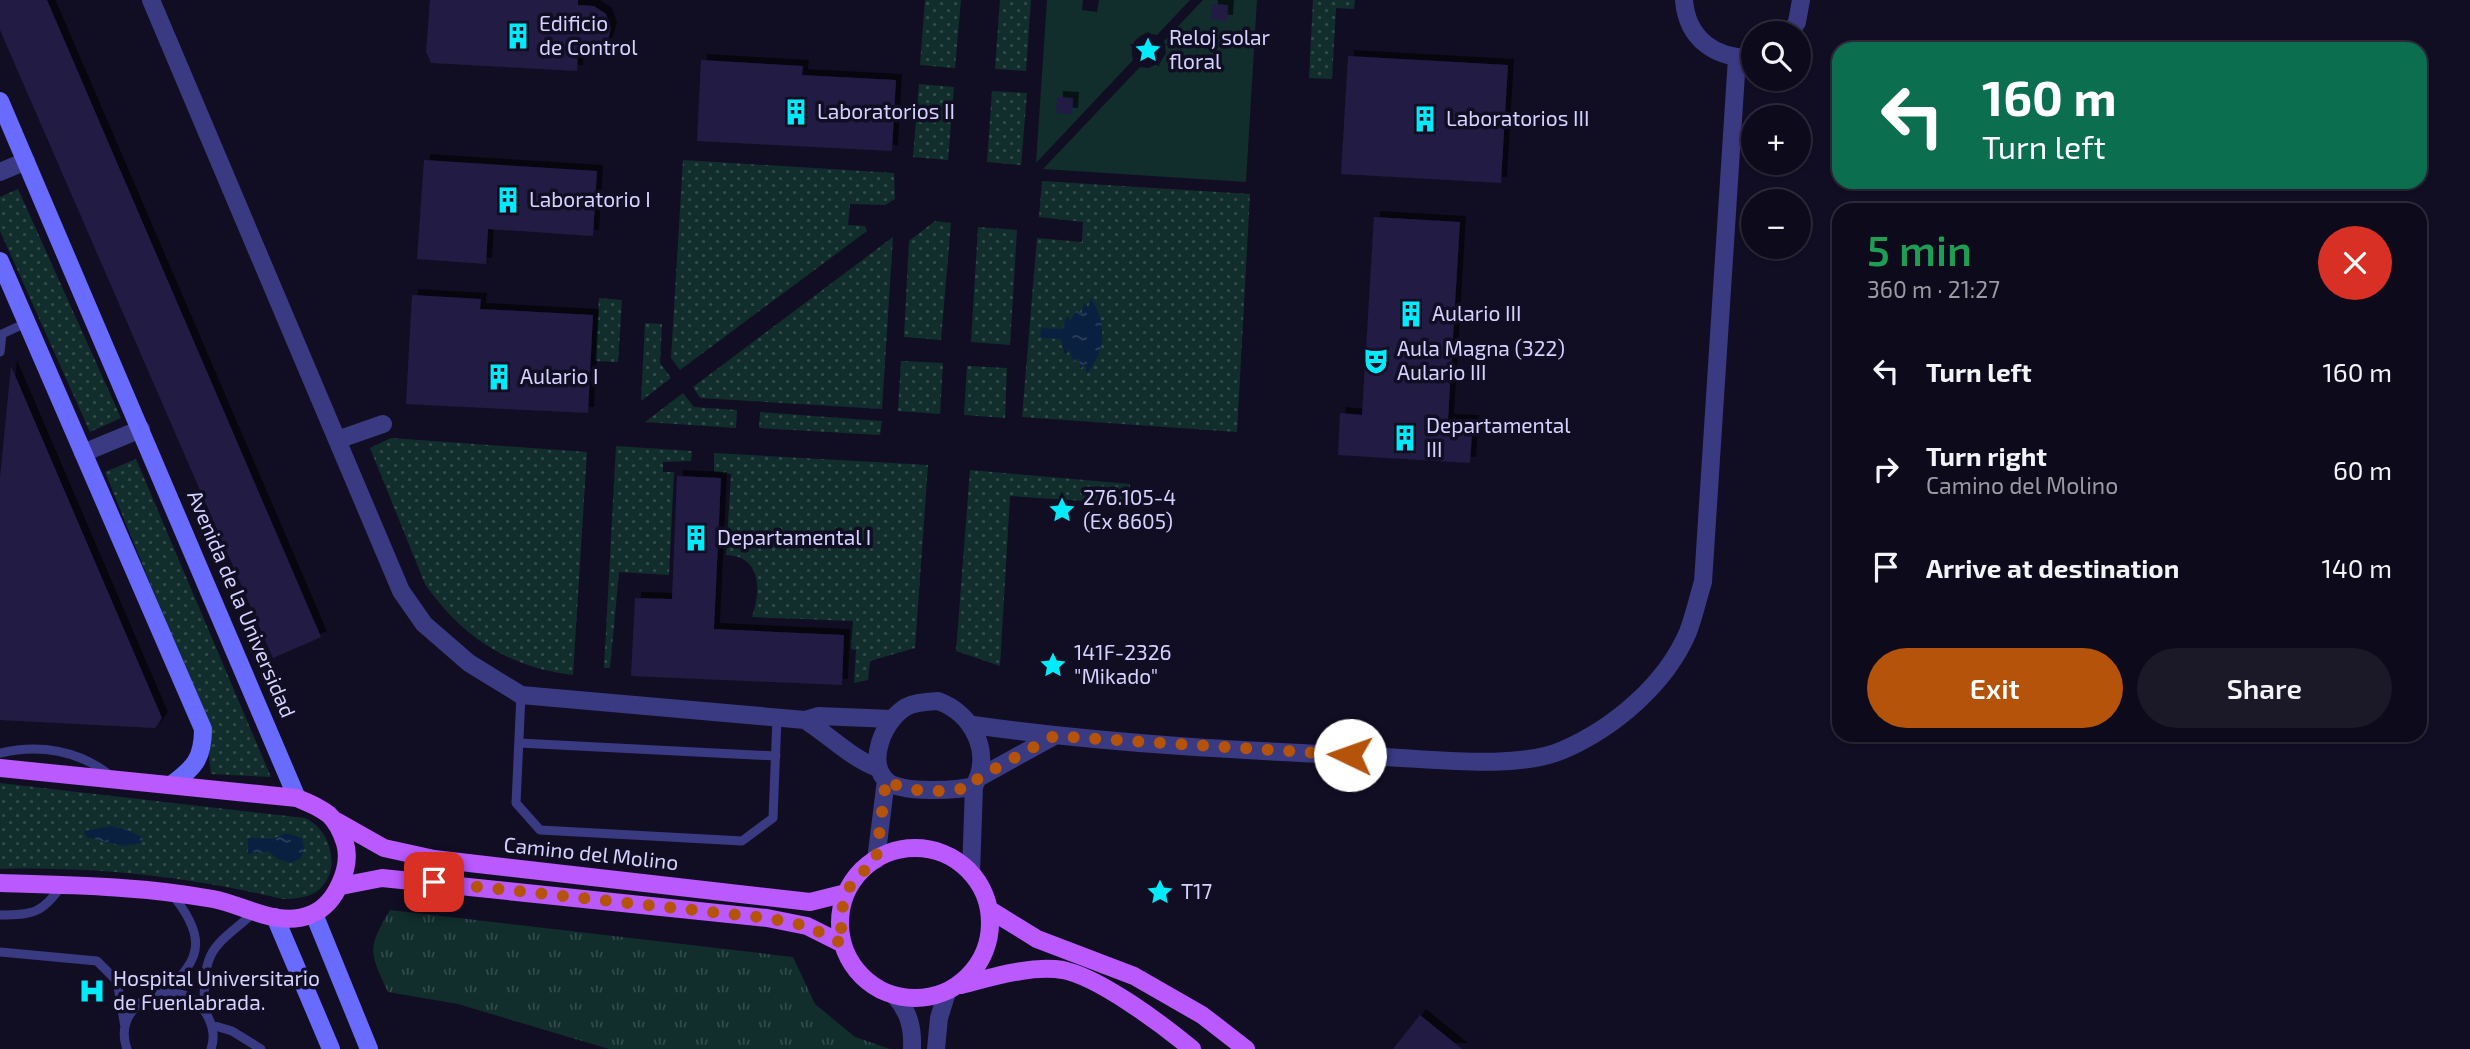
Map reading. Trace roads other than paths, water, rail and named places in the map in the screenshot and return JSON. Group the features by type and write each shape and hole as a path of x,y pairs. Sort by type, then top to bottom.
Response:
{"main road":[{"name":"Avenida de la Universidad","path":"0,101 298,798"},
{"path":"0,261 203,729 203,749 196,766 171,785"},
{"path":"0,768 298,798"},
{"name":"Camino del Molino","path":"298,798 323,809 338,822 383,848 434,859 810,902 846,893"},
{"path":"0,883 170,892 216,900 275,918 293,918 314,914 341,886 349,855 338,822"},
{"path":"952,989 974,971 985,953 990,932 990,910 983,890 971,873 950,857 926,849 891,852 876,860 854,880 846,893 840,918 843,944 850,962 862,977 877,989 895,996 930,998 952,989 1026,971 1064,970 1119,995 1192,1049"},
{"path":"341,886 382,878 727,913 807,926 843,944"},
{"path":"990,910 1037,939 1134,976 1202,1015 1246,1049"},
{"path":"314,914 369,1049"},
{"path":"275,918 331,1049"}],"street":[{"path":"151,0 401,591 424,625 469,663 521,695 805,720 818,716 892,719"},
{"path":"1684,0 1689,26 1698,38 1723,55 1741,57"},
{"path":"1797,21 1801,0"},
{"path":"973,726 1054,736 1276,752 1474,761 1530,759 1563,750 1623,713 1656,683 1687,634 1703,582 1742,91"},
{"path":"0,172 26,161"},
{"path":"337,440 383,424"},
{"path":"83,453 141,429"},
{"path":"876,860 882,774 877,757 892,719 913,705 937,701 964,714 978,739 971,873"},
{"path":"805,720 896,786 933,789 957,790 976,782 1054,736"},
{"path":"936,1049 939,1018 952,989"},
{"path":"895,996 906,1009 913,1035 912,1049"}],"lane":[{"path":"0,352 2,334 26,323"},
{"path":"521,695 516,803 540,830 742,841 773,818 777,718"},
{"path":"519,743 776,757"},
{"path":"0,754 20,749 54,750 83,758 115,779"},
{"path":"0,915 23,915 40,911 62,885"},
{"path":"125,1027 139,1003 146,997 164,991 183,977 197,943 197,932 188,914 170,892"},
{"path":"211,1049 212,1026 204,1008 204,980 212,949 255,912"},
{"path":"0,952 97,961 117,981 127,1049"},
{"path":"164,991 179,992 204,1008"},
{"path":"212,1026 232,1031 261,1049"}],"water":[{"path":"1091,298 1100,318 1102,337 1098,355 1087,374 1085,363 1080,369 1079,358 1073,362 1070,349 1066,355 1061,339 1040,338 1041,328 1062,329 1067,316 1071,321 1077,309 1081,315 1084,303 1088,308"},
{"path":"110,826 126,829 143,838 141,843 123,846 86,837 84,831"},
{"path":"286,833 302,838 304,850 301,858 291,863 278,859 269,852 248,854 248,838 273,839"}],"place":[{"name":"Edificio de Control","path":"518,36"},
{"name":"Reloj solar floral","path":"1148,50"},
{"name":"Laboratorios II","path":"796,112"},
{"name":"Laboratorios III","path":"1425,119"},
{"name":"Laboratorio I","path":"508,200"},
{"name":"Aulario III","path":"1411,314"},
{"name":"Aula Magna (322) Aulario III","path":"1376,361"},
{"name":"Aulario I","path":"499,377"},
{"name":"Departamental III","path":"1405,438"},
{"name":"276.105-4 (Ex 8605)","path":"1062,510"},
{"name":"Departamental I","path":"696,538"},
{"name":"141F-2326 \"Mikado\"","path":"1053,665"},
{"name":"T17","path":"1160,892"},
{"name":"Hospital Universitario de Fuenlabrada.","path":"92,991"}]}
